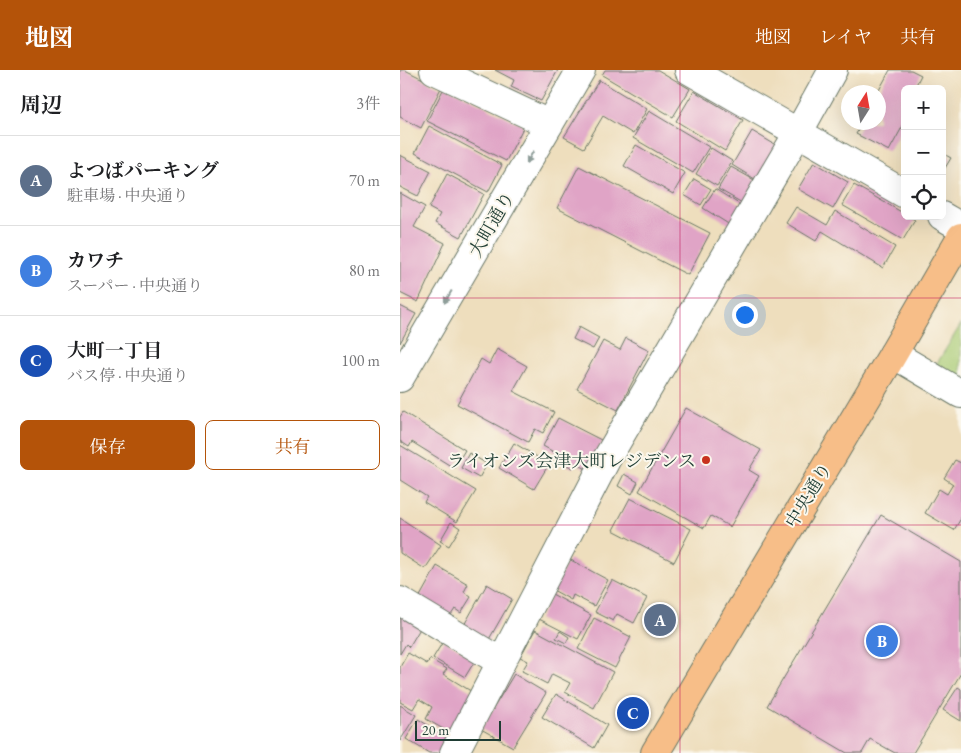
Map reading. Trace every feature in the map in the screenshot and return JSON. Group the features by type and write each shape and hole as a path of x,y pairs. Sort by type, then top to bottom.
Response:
{"highway":[{"name":"中央通り","path":"655,753 961,237"}],"street":[{"path":"434,70 549,124"},
{"name":"大町通り","path":"400,378 581,70"},
{"path":"689,70 901,192"},
{"path":"454,753 606,460 833,70"},
{"path":"946,218 961,227"},
{"path":"893,354 961,394"},
{"path":"400,601 501,662"}],"green space":[{"path":"961,324 961,386 933,370"}],"building":[{"path":"400,70 405,70 441,88 421,128 400,117"},
{"path":"495,70 558,70 541,101 511,87 514,80"},
{"path":"605,70 658,70 690,89 673,117 602,75"},
{"path":"890,70 911,70 921,75 916,85 901,85 901,129 889,151 856,134 858,130 886,130 886,85 882,85"},
{"path":"599,80 647,109 633,134 603,116 584,148 564,137"},
{"path":"445,86 524,126 506,161 427,121"},
{"path":"694,91 743,120 725,151 676,121"},
{"path":"649,111 709,147 693,173 633,138"},
{"path":"429,126 502,165 488,192 415,153"},
{"path":"752,131 779,147 758,181 732,165"},
{"path":"636,145 685,173 673,194 624,166"},
{"path":"711,148 732,161 717,186 696,174"},
{"path":"400,155 431,171 418,196 400,187"},
{"path":"946,155 951,158 946,166"},
{"path":"814,162 848,182 833,209 798,189"},
{"path":"579,166 710,233 688,275 557,208"},
{"path":"731,167 758,182 744,204 718,189"},
{"path":"447,174 484,194 461,237 435,223 440,214 429,208"},
{"path":"694,179 711,189 701,205 684,195"},
{"path":"854,185 901,212 901,220 915,220 903,240 842,205"},
{"path":"715,189 742,206 730,225 703,208"},
{"path":"400,193 425,207 414,227 445,243 418,302 400,293"},
{"path":"796,207 827,225 835,211 895,247 883,268 822,231 816,241 786,223"},
{"path":"400,306 416,314 400,343"},
{"path":"579,327 599,338 593,349 573,339"},
{"path":"626,338 649,350 618,410 577,389 603,341 620,350"},
{"path":"497,349 527,366 513,391 554,412 543,433 535,429 528,442 457,404 481,359 489,364"},
{"name":"ライオンズ会津大町レジデンス","path":"686,408 761,450 749,470 759,476 730,527 711,516 704,528 639,491"},
{"path":"403,412 465,450 454,468 412,442 409,447 400,441 400,417"},
{"path":"558,418 603,441 588,470 576,463 573,468 556,460 559,455 543,446"},
{"path":"514,443 549,464 534,489 499,468"},
{"path":"400,445 476,491 457,522 424,502 427,497 400,480"},
{"path":"469,453 487,464 479,478 461,468"},
{"path":"955,460 961,463 961,520 954,530 925,513 939,489 947,494 953,484 944,478"},
{"path":"624,474 638,482 632,494 618,486"},
{"path":"630,498 691,529 674,562 613,530"},
{"path":"881,515 961,562 961,673 913,753 895,753 870,739 862,753 847,753 767,706"},
{"path":"400,518 441,545 425,569 400,553"},
{"path":"451,522 460,528 449,546 440,541"},
{"path":"569,559 608,580 594,606 573,595 571,600 553,590"},
{"path":"437,566 468,584 464,592 471,597 461,613 455,609 449,618 418,600"},
{"path":"612,580 647,598 634,623 617,614 613,621 595,612"},
{"path":"487,584 512,599 488,641 463,627"},
{"path":"552,594 591,615 578,639 539,619"},
{"path":"400,614 421,627 409,647 406,644 400,654"},
{"path":"594,618 631,637 615,668 578,649"},
{"path":"535,630 613,672 594,708 565,692 570,683 552,674 547,684 522,671 528,661 520,657"},
{"path":"560,631 569,637 566,643 556,638"},
{"path":"444,640 476,659 465,677 433,658"},
{"path":"408,653 427,664 430,659 447,669 443,674 474,693 450,733 426,719 432,707 419,699 413,709 400,702 400,667"},
{"path":"514,674 546,693 513,747 481,729"},
{"path":"958,687 961,689 961,721 943,710"},
{"path":"556,694 607,725 594,748 542,717"},
{"path":"400,705 416,715 400,741"},
{"path":"418,719 448,738 439,753 429,753 406,739"}],"place":[{"name":"ライオンズ会津大町レジデンス","path":"706,460"},
{"name":"よつばパーキング","path":"660,620"},
{"name":"カワチ","path":"882,641"},
{"name":"大町一丁目","path":"633,713"}]}
